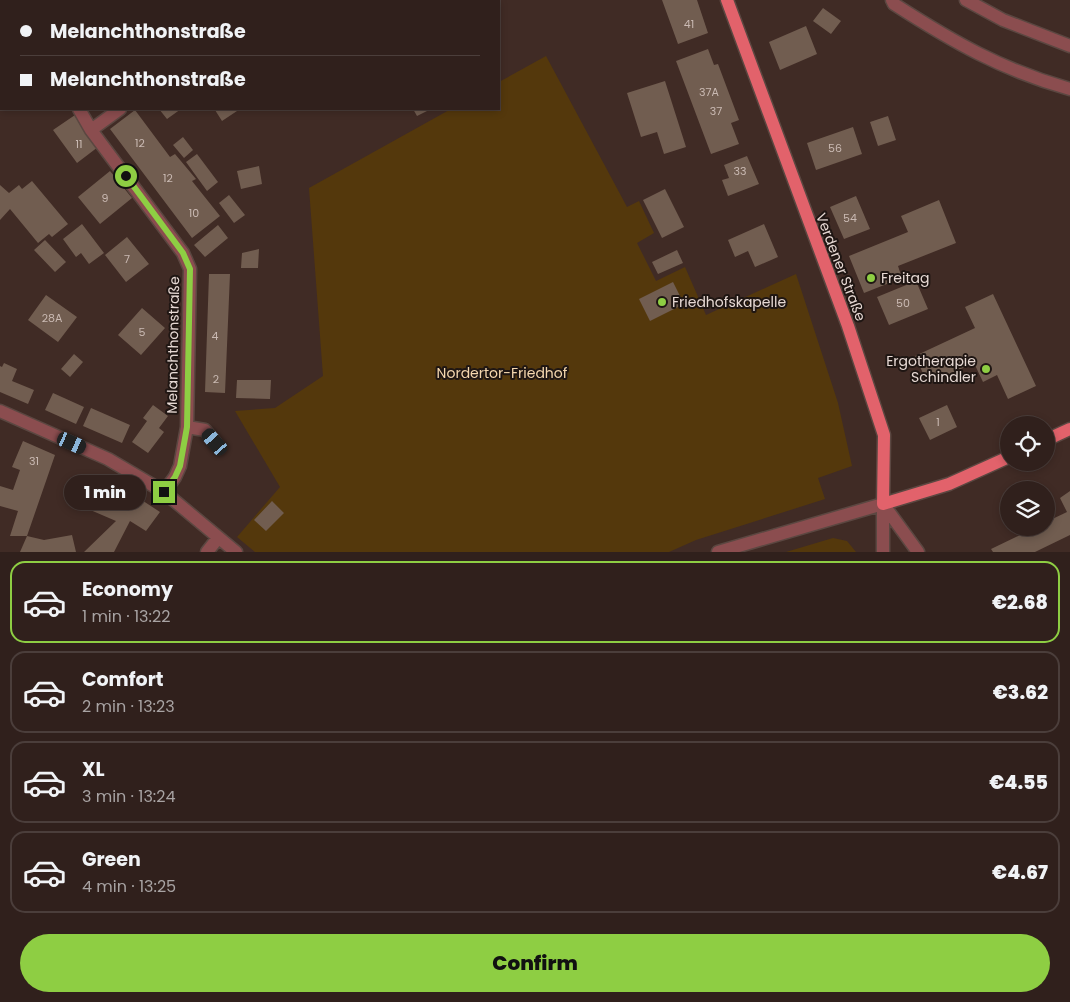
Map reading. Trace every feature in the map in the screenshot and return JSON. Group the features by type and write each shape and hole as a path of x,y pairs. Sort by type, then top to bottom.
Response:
{"main road":[{"name":"Verdener Straße","path":"728,0 848,326 884,435 883,504"},
{"path":"1055,436 1070,429"},
{"path":"883,504 949,484 1000,461"}],"street":[{"path":"892,0 894,4 957,44 991,62 1070,89"},
{"path":"966,0 1003,20 1070,46"},
{"name":"Melanchthonstraße","path":"80,110 91,130 188,262 187,427 180,466 175,477 164,492"},
{"path":"91,130 119,110"},
{"path":"0,411 108,459 164,492 236,552"},
{"path":"187,427 204,430 215,442"},
{"path":"718,552 883,504 918,552"},
{"name":"Verdener Straße","path":"883,504 883,552"},
{"path":"207,552 218,538"}],"green space":[{"name":"Nordertor-Friedhof","path":"546,56 627,207 639,201 654,233 637,243 656,281 685,267 706,315 796,274 838,403 852,466 818,478 825,499 696,540 669,552 255,552 237,537 280,487 235,411 275,408 323,376 309,188 449,110 500,110 500,81"},
{"path":"833,538 847,541 856,552 786,552"}],"building":[{"path":"662,0 697,0 708,33 678,44"},
{"path":"823,8 841,21 831,34 813,21"},
{"path":"806,26 817,54 780,70 769,42"},
{"path":"708,49 714,65 718,64 739,120 731,123 739,144 711,154 676,61"},
{"path":"665,81 686,147 664,154 657,132 641,137 627,93"},
{"path":"135,110 170,157 175,154 196,179 192,181 220,216 192,238 110,129"},
{"path":"160,110 180,110 167,119"},
{"path":"215,110 238,110 222,121"},
{"path":"414,110 429,110 417,116"},
{"path":"75,115 98,147 77,163 53,130"},
{"path":"888,116 896,140 878,146 870,122"},
{"path":"853,127 862,154 816,170 807,143"},
{"path":"183,137 193,150 184,158 173,145"},
{"path":"197,154 218,182 207,191 186,162"},
{"path":"747,156 759,184 728,196 722,180 729,178 724,165"},
{"path":"259,166 262,184 241,189 237,171"},
{"path":"110,171 132,198 100,224 78,197"},
{"path":"32,181 68,224 52,237 49,234 38,243 10,209 0,220 0,185 9,193 19,185 22,189"},
{"path":"665,189 684,227 662,238 643,200"},
{"path":"229,195 245,215 234,223 219,203"},
{"path":"856,196 870,229 844,239 830,207"},
{"path":"939,200 956,243 898,266 902,278 864,293 849,256 908,232 901,216"},
{"path":"82,224 104,253 89,264 81,253 76,257 63,239"},
{"path":"764,224 778,257 755,267 748,251 735,257 728,240"},
{"path":"218,225 228,238 205,257 194,245"},
{"path":"127,237 149,264 126,282 105,255"},
{"path":"45,240 66,262 55,272 34,250"},
{"path":"259,249 258,268 241,268 242,253"},
{"path":"677,250 683,263 658,274 652,262"},
{"path":"209,274 230,274 225,393 205,392"},
{"path":"916,281 928,309 889,325 877,297"},
{"name":"Friedhofskapelle","path":"673,282 684,304 650,321 639,299"},
{"path":"993,294 1036,386 1008,399 997,375 983,382 974,363 928,384 915,356 975,328 965,307"},
{"path":"46,295 77,317 58,342 28,320"},
{"path":"142,308 165,328 141,355 118,335"},
{"path":"74,354 83,362 70,377 61,369"},
{"path":"4,363 17,369 12,381 34,390 28,404 0,392 0,366 2,367"},
{"path":"237,380 271,380 270,399 236,398"},
{"path":"53,393 84,407 76,424 45,410"},
{"path":"153,405 168,416 159,428 164,432 148,453 132,442 147,421 143,418"},
{"path":"947,405 957,427 930,440 919,418"},
{"path":"91,408 130,425 122,443 83,426"},
{"path":"23,441 55,455 27,536 10,536 18,511 0,506 0,486 13,490 20,470 12,467"},
{"path":"100,480 128,491 160,512 146,531 130,521 114,552 84,552 116,521 88,509"},
{"path":"1070,491 1070,535 1035,552 993,552 991,549 1018,536 1055,536 1055,518 1067,512 1060,498"},
{"path":"272,501 284,513 266,531 254,520"},
{"path":"72,535 76,552 20,552 27,536 44,540"}],"place":[{"name":"Freitag","path":"871,278"},
{"name":"Friedhofskapelle","path":"662,302"},
{"name":"Ergotherapie Schindler","path":"986,369"}],"route":[{"path":"126,176 183,253 190,269 187,427 180,466 175,477 164,492"}]}
